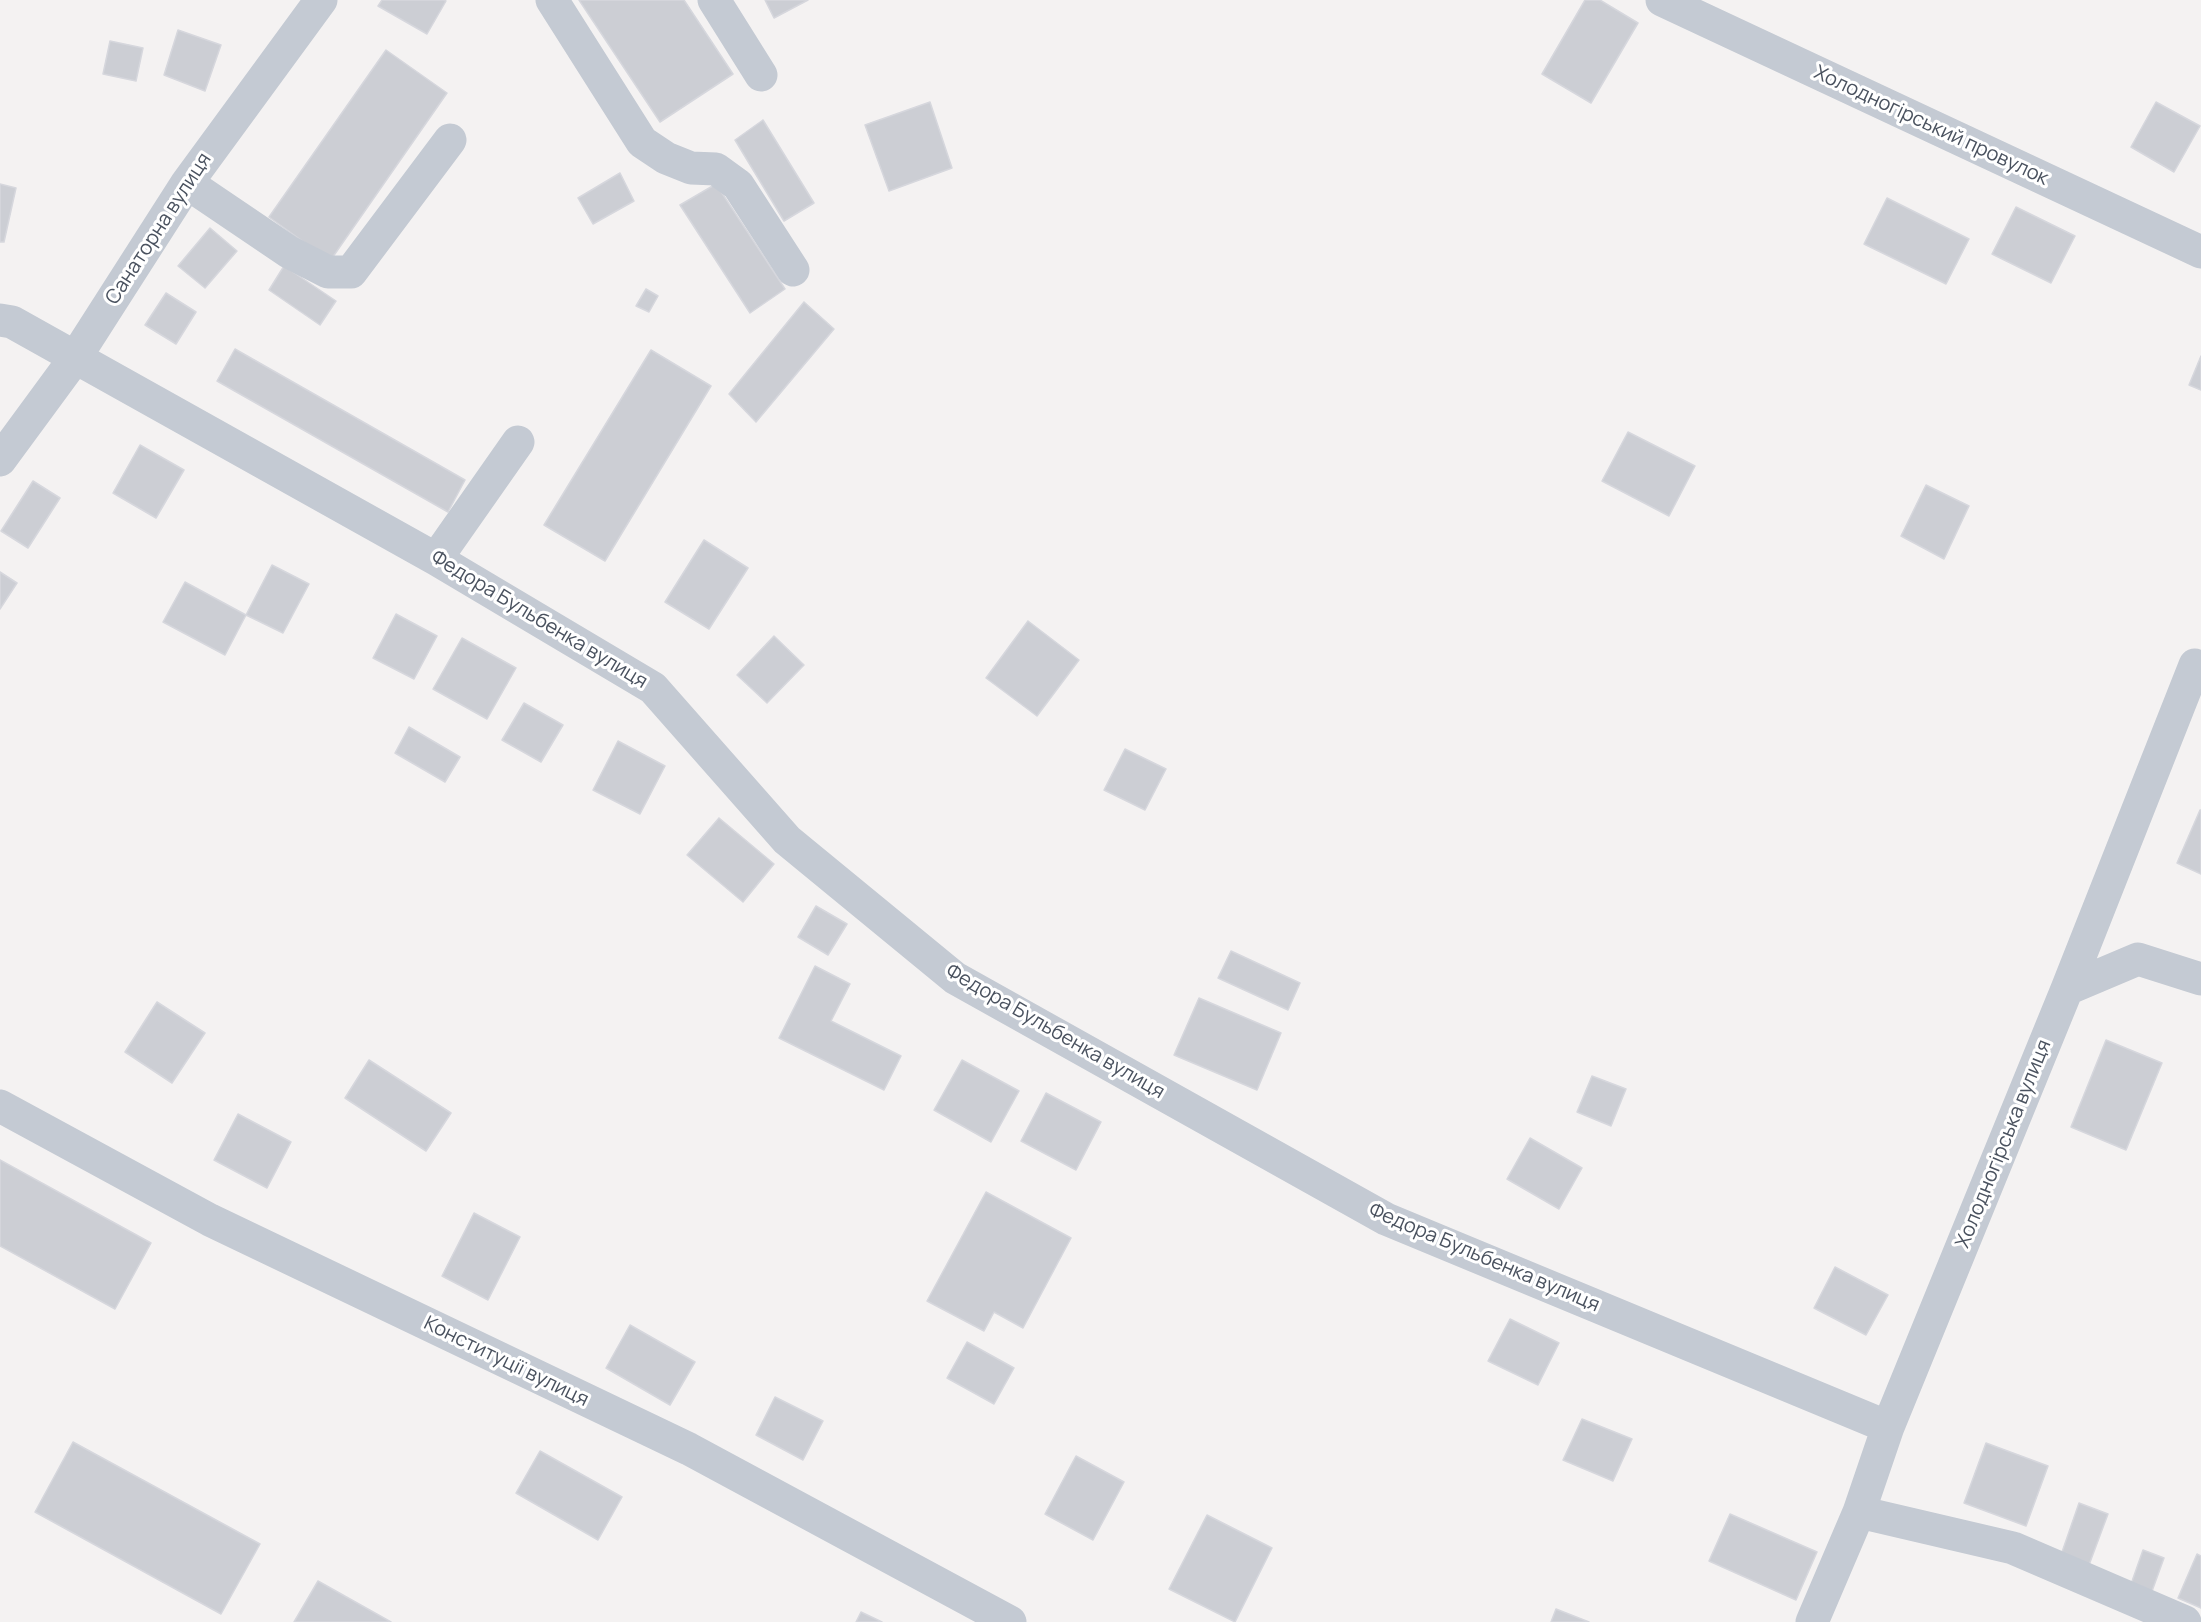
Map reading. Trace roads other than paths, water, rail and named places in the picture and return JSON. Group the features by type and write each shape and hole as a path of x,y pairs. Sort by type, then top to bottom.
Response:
{"street":[{"name":"Санаторна вулиця","path":"0,460 75,358 187,183 321,0"},
{"path":"552,0 642,142 666,159 691,168 716,169 738,185 793,270"},
{"path":"714,0 761,75"},
{"name":"Холодногірський провулок","path":"1662,0 2201,252"},
{"path":"187,183 289,252 328,272 351,272 450,140"},
{"name":"Федора Бульбенка вулиця","path":"0,320 12,322 436,559 653,688 787,840 955,978 1386,1219 1888,1427"},
{"path":"436,559 518,442"},
{"name":"Холодногірська вулиця","path":"1812,1622 1859,1512 1888,1427 2067,989 2195,665"},
{"path":"2067,989 2138,959 2201,979"},
{"name":"Конституції вулиця","path":"0,1106 210,1220 689,1449 1010,1622"},
{"path":"1859,1512 2013,1548 2185,1622"}]}
